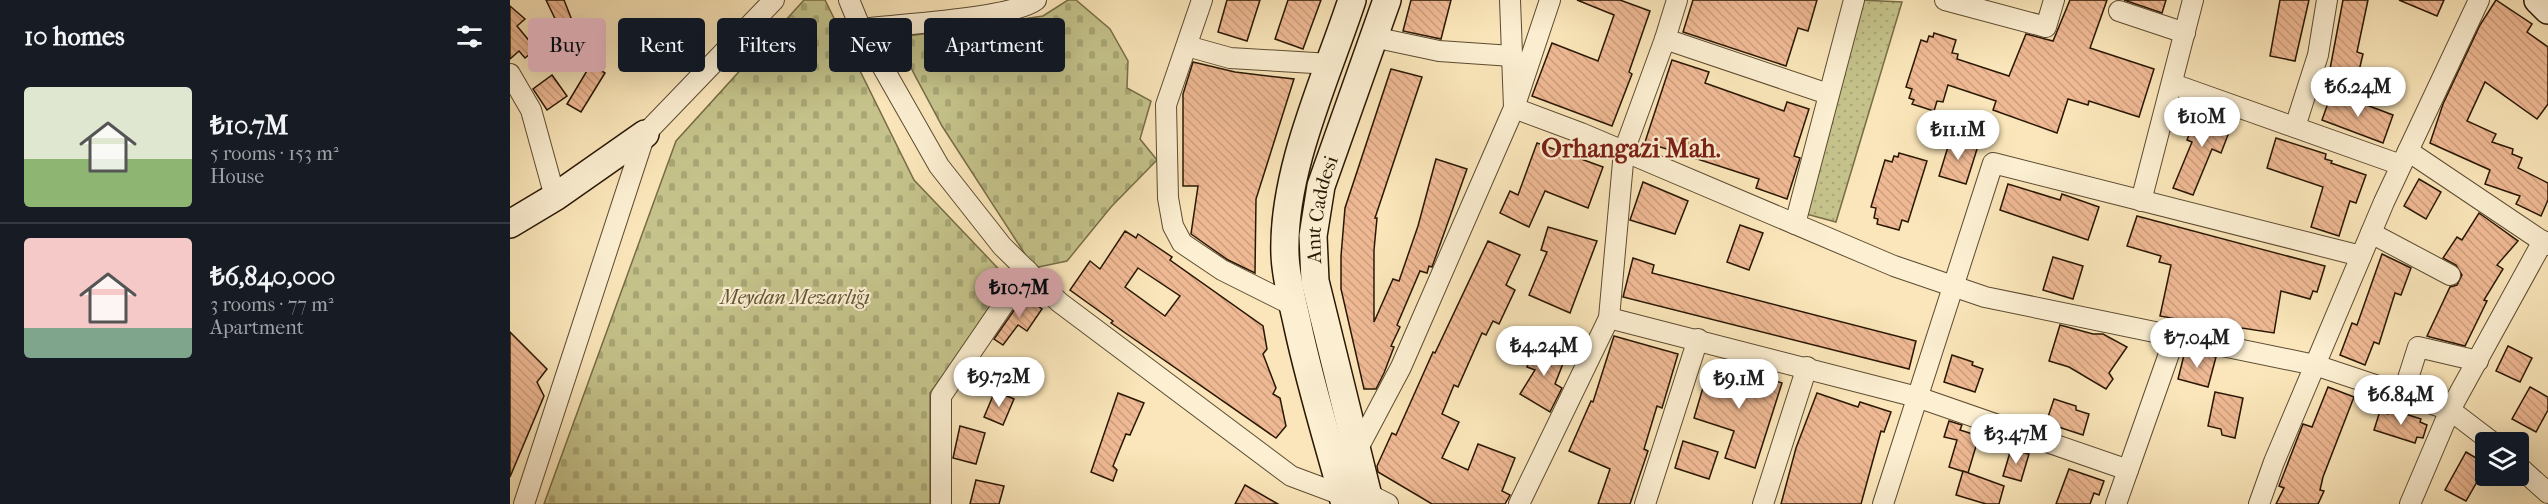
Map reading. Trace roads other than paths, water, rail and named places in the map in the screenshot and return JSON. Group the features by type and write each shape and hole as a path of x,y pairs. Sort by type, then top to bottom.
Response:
{"main road":[{"path":"1352,0 1298,164 1291,197 1285,254 1294,306 1363,500"},
{"name":"Anıt Caddesi","path":"1363,500 1356,450 1315,281 1313,236 1321,186 1387,0"},
{"path":"2538,0 2548,10"},
{"path":"510,224 645,134"}],"street":[{"path":"525,504 645,134 774,0"},
{"path":"849,0 856,18"},
{"path":"912,23 994,14 1030,4 1036,0"},
{"path":"1202,0 1166,105 1168,198 1173,226 1182,243 1222,270 1294,306"},
{"path":"1510,0 1514,108"},
{"path":"1356,450 1401,367 1514,108 1550,0"},
{"path":"1519,504 1609,318 1624,151 1677,0"},
{"path":"1795,224 1854,0"},
{"path":"1945,0 2046,27 2054,0"},
{"path":"2141,201 2193,0"},
{"path":"2295,127 2318,55 2327,0"},
{"path":"2259,504 2274,462 2371,232 2479,0"},
{"path":"2119,11 2185,33"},
{"path":"1373,37 1439,51 1512,56"},
{"path":"1665,39 1828,94"},
{"path":"1186,46 1230,58 1330,64"},
{"path":"885,72 939,166 1002,246 1059,302 1291,476 1363,500"},
{"path":"510,74 531,110 555,196"},
{"path":"2173,84 2295,127 2404,158 2546,243 2450,410 2410,504"},
{"path":"1514,108 1624,151 1894,266 1986,297 2315,364 2450,410 2479,432"},
{"path":"1883,504 1993,163 2361,256"},
{"path":"2371,232 2450,275"},
{"path":"941,504 941,396 1027,270"},
{"path":"1609,318 1917,397 2128,470"},
{"path":"2116,504 2176,334"},
{"path":"1645,504 1698,339"},
{"path":"2403,394 2418,347 2478,360"},
{"path":"1763,504 1807,367"},
{"path":"2529,476 2548,493"}],"district":[{"name":"Orhangazi Mah.","path":"1631,148"}],"park label":[{"name":"Meydan Mezarlığı","path":"795,297"}]}
